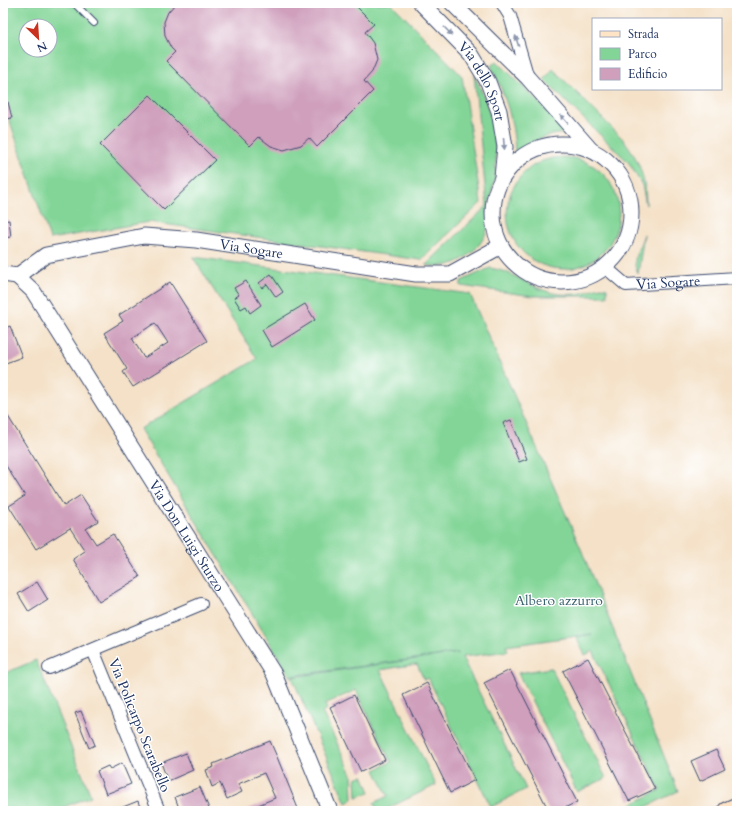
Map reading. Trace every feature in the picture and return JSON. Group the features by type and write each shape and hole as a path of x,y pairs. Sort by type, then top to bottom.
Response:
{"main road":[{"path":"726,811 737,806"}],"street":[{"name":"Via dello Sport","path":"421,3 471,54 488,82 499,110 505,147 502,177"},
{"name":"Via dello Sport","path":"452,3 528,78 590,149"},
{"path":"502,3 510,16 528,78"},
{"name":"Via dello Sport","path":"571,143 590,149 606,158 618,171 627,187 631,204 631,222 626,240 605,268 586,278 567,282 547,281 529,274 513,262 501,246 494,230 492,212 494,194 502,177 514,161 531,150 550,144 571,143"},
{"name":"Via Sogare","path":"10,275 46,255 144,236 196,240 416,274 450,274 501,246"},
{"name":"Via Sogare","path":"605,268 626,285 737,278"},
{"name":"Via Don Luigi Sturzo","path":"10,275 33,291 274,674 330,811"},
{"name":"Via Policarpo Scarabello","path":"49,668 201,604"},
{"name":"Via Policarpo Scarabello","path":"93,650 159,811"}],"lane":[{"path":"74,3 94,23"}],"green space":[{"path":"3,3 391,3 462,76 481,203 421,260 149,222 50,239 3,101"},
{"path":"497,61 570,133 555,134 541,138 515,152 513,129 508,108 501,87 491,66"},
{"path":"553,69 622,138 633,153 645,186 646,205 642,185 629,163 544,80"},
{"path":"474,75 489,111 496,150 495,179 490,200 488,227 482,241 470,254 464,258 449,265 426,265 487,206"},
{"path":"563,157 584,161 603,173 615,192 619,213 615,234 603,253 584,265 563,269 542,265 523,253 511,234 507,213 511,192 523,173 542,161"},
{"path":"644,234 638,274 635,258"},
{"name":"Albero azzurro","path":"193,257 470,294 581,549 678,791 638,811 630,811 628,806 660,790 593,651 585,655 576,637 592,634 506,646 508,651 462,657 526,789 491,807 428,678 424,680 417,664 380,670 436,785 382,811 378,811 374,803 388,796 375,770 391,762 356,690 325,704 327,709 322,712 352,774 353,799 346,803 292,677 458,653 290,676 140,429 257,359"},
{"path":"490,268 507,272 545,291 553,293 578,294 599,287 604,287 607,288 607,296 533,296 461,286 461,281"},
{"path":"36,660 91,796 54,811 3,811 3,674"},
{"path":"551,668 606,778 577,792 518,673"},
{"path":"363,775 370,792 357,797 356,778"}],"building":[{"path":"176,3 353,3 374,24 365,32 373,43 377,60 372,72 364,81 373,91 317,147 309,138 301,145 284,150 271,146 259,137 250,146 166,61 175,52 171,48 165,36 164,22 168,12"},
{"path":"150,95 215,160 164,210 100,145"},
{"path":"8,102 12,118 3,120 3,103"},
{"path":"9,220 11,237 3,238 3,221"},
{"path":"271,274 283,292 276,297 267,284 262,288 259,283"},
{"path":"246,281 261,305 250,313 246,306 241,309 234,298 239,295 234,288"},
{"path":"170,282 207,341 133,387 123,372 127,369 104,333 123,321 119,315","holes":["155,323 168,343 144,358 132,338"]},
{"path":"305,304 315,320 272,347 262,330"},
{"path":"10,326 22,357 3,364 3,329"},
{"path":"4,410 64,506 81,495 98,521 86,529 96,544 113,534 140,577 99,602 73,559 85,551 70,528 36,549 9,506 25,496 3,461"},
{"path":"511,420 527,459 519,462 503,423"},
{"path":"37,582 48,600 29,612 18,594"},
{"path":"588,658 655,789 629,801 563,671"},
{"path":"510,670 577,802 558,811 549,811 484,683"},
{"path":"427,683 475,780 450,793 403,695"},
{"path":"354,695 385,760 361,772 330,707"},
{"path":"81,711 95,745 89,748 75,713"},
{"path":"270,741 299,811 244,811 275,798 264,773 238,784 242,792 227,799 220,783 212,787 206,770 214,767 213,764"},
{"path":"716,750 725,769 700,781 691,761"},
{"path":"186,753 193,770 168,781 161,763"},
{"path":"122,763 131,784 106,794 97,771 108,766 110,769"},
{"path":"200,787 210,811 180,811 175,797"},
{"path":"138,801 141,811 113,811"}]}
